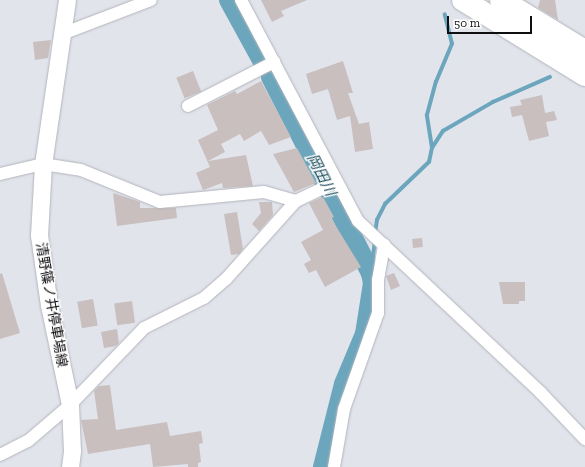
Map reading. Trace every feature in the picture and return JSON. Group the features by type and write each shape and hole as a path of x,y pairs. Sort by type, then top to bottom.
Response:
{"highway":[{"path":"464,0 585,75"},
{"path":"501,0 585,51"}],"main road":[{"name":"清野篠ノ井停車場線","path":"67,0 43,164 39,235 49,305 70,405 72,451 70,467"}],"street":[{"path":"62,34 151,0"},
{"path":"242,0 274,62 330,185 358,221 541,393 585,439"},
{"path":"188,106 274,62"},
{"path":"0,174 43,164 80,170 160,202 264,192 296,201"},
{"path":"0,455 28,441 70,405 144,328 204,298 226,280 296,201 330,185"},
{"path":"334,467 344,409 378,313 378,280 381,241"}],"building":[{"path":"261,0 307,0 281,11 284,16 272,22"},
{"path":"540,0 555,0 558,20 538,8"},
{"path":"51,40 48,58 35,60 33,42"},
{"path":"343,61 353,93 348,93 359,124 369,122 373,149 355,152 350,116 337,120 328,89 312,94 306,74"},
{"path":"193,71 201,91 185,98 176,78"},
{"path":"261,81 291,137 269,145 261,131 244,141 240,134 221,144 225,152 208,161 246,155 253,186 223,188 222,183 203,190 196,173 210,167 198,140 218,130 207,105 235,91 237,94"},
{"path":"542,95 545,113 554,111 557,120 546,122 549,136 529,141 522,115 512,117 510,107 522,105 520,100"},
{"path":"297,148 316,183 294,192 273,154"},
{"path":"113,193 140,202 140,208 176,208 177,218 117,226"},
{"path":"323,197 334,217 331,218 361,267 325,287 316,270 309,273 304,264 311,260 301,242 323,230 309,203"},
{"path":"259,202 272,202 273,215 259,231 252,224 261,213"},
{"path":"237,212 243,249 239,254 231,255 224,214"},
{"path":"422,238 423,247 413,248 412,239"},
{"path":"2,273 20,333 0,339 0,274"},
{"path":"394,273 400,286 391,290 386,276"},
{"path":"499,282 525,282 525,301 519,301 519,304 503,304"},
{"path":"93,299 98,326 82,328 77,302"},
{"path":"132,301 135,323 117,325 114,304"},
{"path":"117,329 119,343 116,346 104,348 101,332"},
{"path":"110,385 116,430 167,422 170,436 201,431 203,443 199,444 201,462 198,463 198,467 188,467 188,464 153,467 150,444 88,454 81,420 98,419 94,391 99,386"}],"waterway":[{"name":"岡田川","path":"229,0 262,60"},
{"path":"432,148 427,115 436,82 452,44 445,15"},
{"name":"岡田川","path":"271,77 371,273 373,283 365,334 344,384 323,467"},
{"path":"375,234 377,220 385,204 429,162 432,148 443,131 493,102 550,77"},
{"path":"371,273 375,240"}]}
